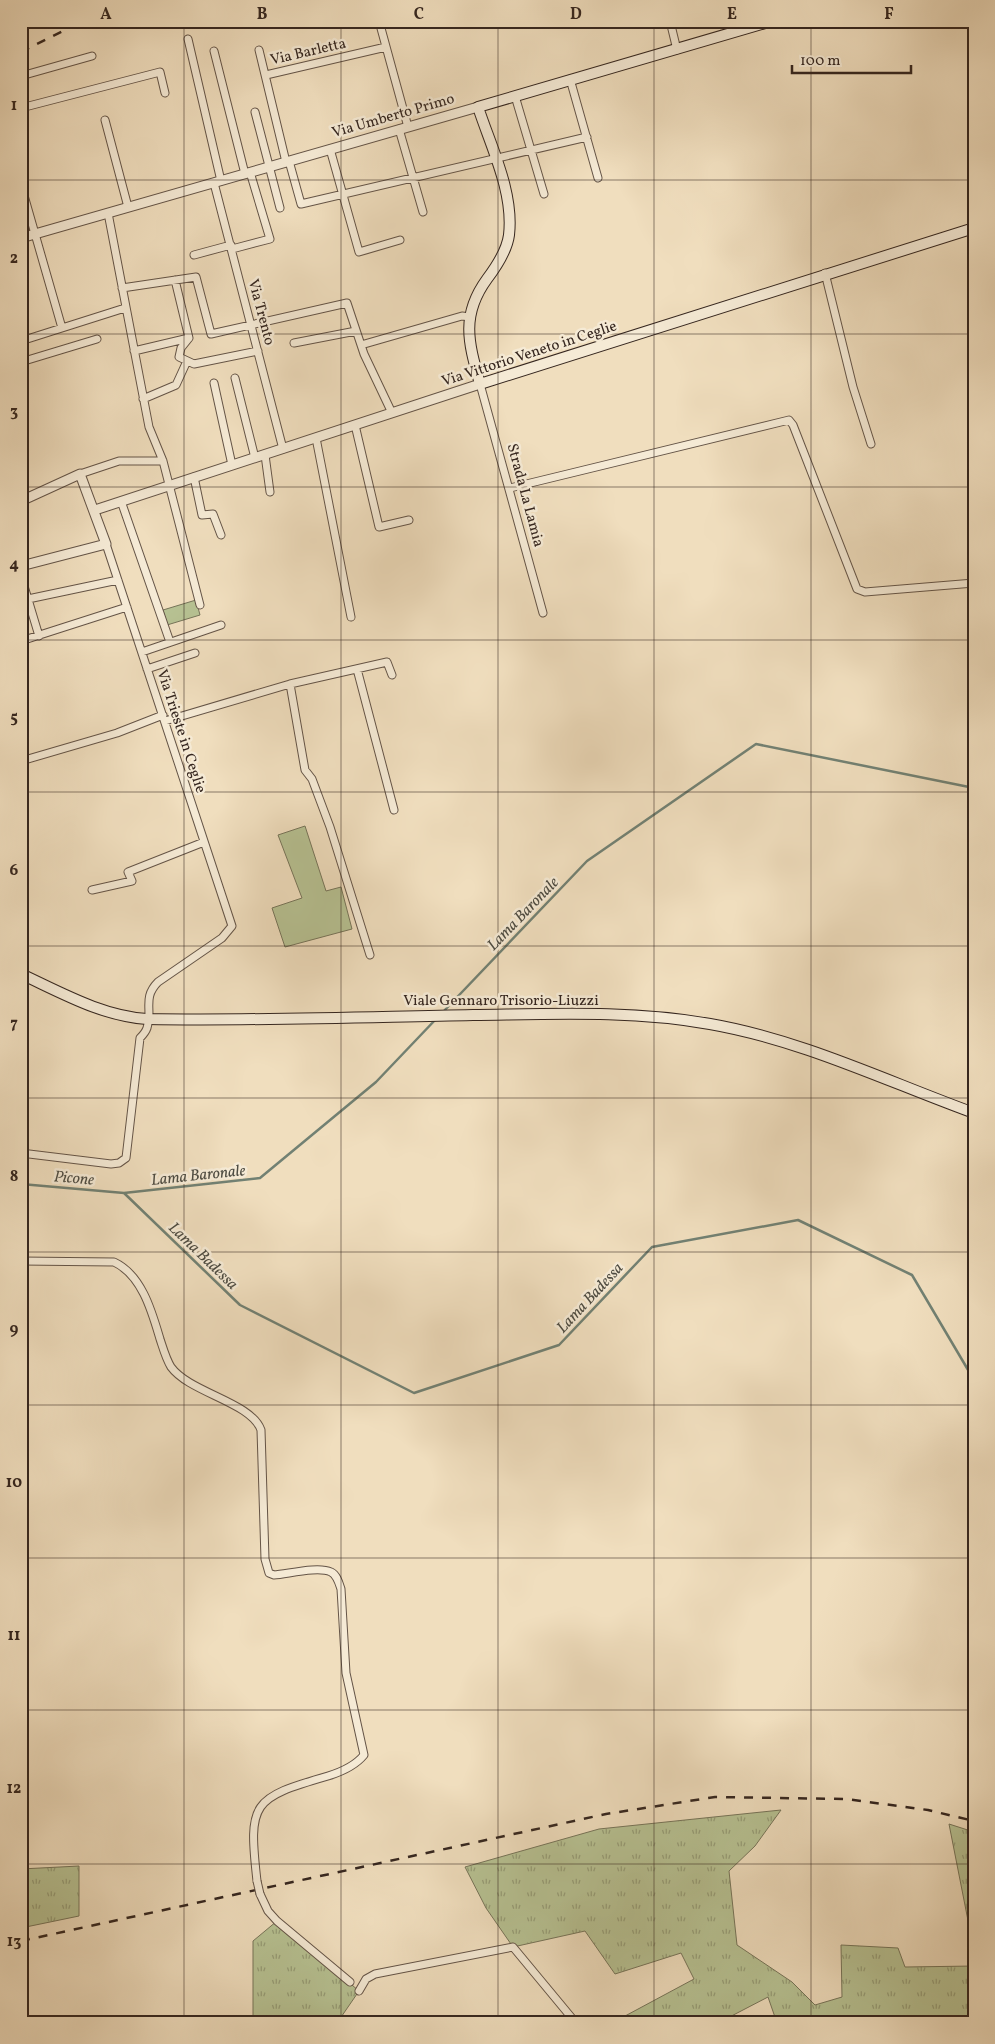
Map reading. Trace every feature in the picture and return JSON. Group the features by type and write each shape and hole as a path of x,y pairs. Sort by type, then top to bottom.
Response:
{"main road":[{"name":"Via Umberto Primo","path":"478,107 570,79 677,50 735,26 767,22"},
{"path":"478,107 510,213 509,238 498,264 480,290 470,317 470,348 480,384"},
{"name":"Via Vittorio Veneto in Ceglie","path":"480,384 974,228"},
{"name":"Viale Gennaro Trisorio-Liuzzi","path":"21,974 94,1008 128,1018 474,1015 566,1012 616,1014 711,1024 793,1044 832,1057 974,1113"}],"street":[{"path":"379,21 414,177 424,212"},
{"path":"670,21 677,50"},
{"name":"Via Trento","path":"188,39 231,247 283,449"},
{"name":"Via Barletta","path":"266,76 386,47"},
{"path":"259,50 301,204 587,136"},
{"path":"194,255 270,239 247,173 214,51"},
{"path":"21,76 92,56"},
{"path":"21,108 160,72 165,93"},
{"path":"570,79 598,178"},
{"path":"515,96 544,194"},
{"name":"Via Umberto Primo","path":"21,238 478,107"},
{"path":"254,112 280,208"},
{"path":"105,120 128,207"},
{"path":"330,149 359,252 400,240"},
{"path":"21,185 62,328"},
{"path":"108,213 143,399 153,440 164,461 200,605"},
{"path":"825,274 853,387 871,444"},
{"path":"122,288 196,277 211,334 347,303 361,346 392,413"},
{"path":"175,280 189,338 182,348 179,357 197,364 258,351"},
{"path":"21,341 125,308"},
{"path":"361,346 462,316 470,317"},
{"path":"294,343 356,331"},
{"path":"134,351 189,338"},
{"path":"21,362 97,339"},
{"path":"143,399 176,385 187,360"},
{"path":"235,378 255,458"},
{"path":"214,383 232,465"},
{"name":"Via Vittorio Veneto in Ceglie","path":"95,510 480,384"},
{"name":"Strada La Lamia","path":"480,384 544,614"},
{"path":"510,488 789,420 793,425 819,487 830,521 857,589 865,592 974,583"},
{"path":"355,425 379,527 409,520"},
{"path":"316,438 351,617"},
{"path":"265,455 270,492"},
{"path":"21,501 80,474 119,461 164,461"},
{"path":"21,566 106,544 95,510 80,474"},
{"path":"194,477 202,515 213,514 221,534"},
{"path":"121,501 170,642"},
{"name":"Via Trieste in Ceglie","path":"106,544 232,926 222,938 158,982 151,989 148,1019"},
{"path":"21,576 39,636"},
{"path":"28,599 118,580"},
{"path":"21,642 127,607"},
{"path":"142,652 221,625"},
{"path":"148,670 195,653"},
{"path":"21,761 164,718 290,684 387,662 392,675"},
{"path":"357,669 394,810"},
{"path":"290,684 305,770 312,779 330,827 370,955"},
{"path":"92,890 132,881 128,872 204,842"},
{"path":"21,1153 110,1164 119,1163 126,1158 140,1038 147,1028 148,1019"},
{"path":"21,1261 114,1262 124,1267 145,1296 171,1366 195,1386 247,1414 259,1423 261,1430 265,1559 269,1573 274,1575 320,1570 331,1572 337,1578 341,1589 346,1673 364,1755 359,1761 341,1772 284,1790 262,1802 254,1818 252,1842 256,1881 268,1911 277,1921 350,1982"},
{"path":"359,1991 366,1979 375,1974 513,1947 576,2023"}],"green space":[{"path":"196,600 200,615 167,625 163,610"},
{"path":"305,826 326,891 341,887 352,929 285,947 272,908 302,898 278,835"},
{"path":"781,1810 755,1846 729,1871 737,1945 792,1982 815,2005 842,1997 841,1945 898,1948 905,1967 974,1966 974,2023 777,2023 768,1997 718,2023 612,2023 694,1979 681,1953 615,1974 585,1931 513,1947 486,1908 465,1867 599,1829"},
{"path":"949,1824 974,1832 974,1951"},
{"path":"79,1866 79,1916 21,1928 21,1869"},
{"path":"277,1921 359,1991 337,2023 253,2023 253,1941"}],"waterway":[{"name":"Lama Baronale","path":"442,1013 587,861 756,744 974,788"},
{"name":"Lama Baronale","path":"21,1184 124,1193 260,1178 376,1082 437,1018"},
{"name":"Lama Badessa","path":"124,1193 240,1305 414,1393 559,1345 652,1247 798,1220 912,1275 974,1380"}],"railway":[{"path":"21,52 83,21"},
{"path":"21,1941 606,1814 715,1797 846,1799 928,1810 974,1821"}],"water label":[{"name":"Picone","path":"74,1177"}]}
